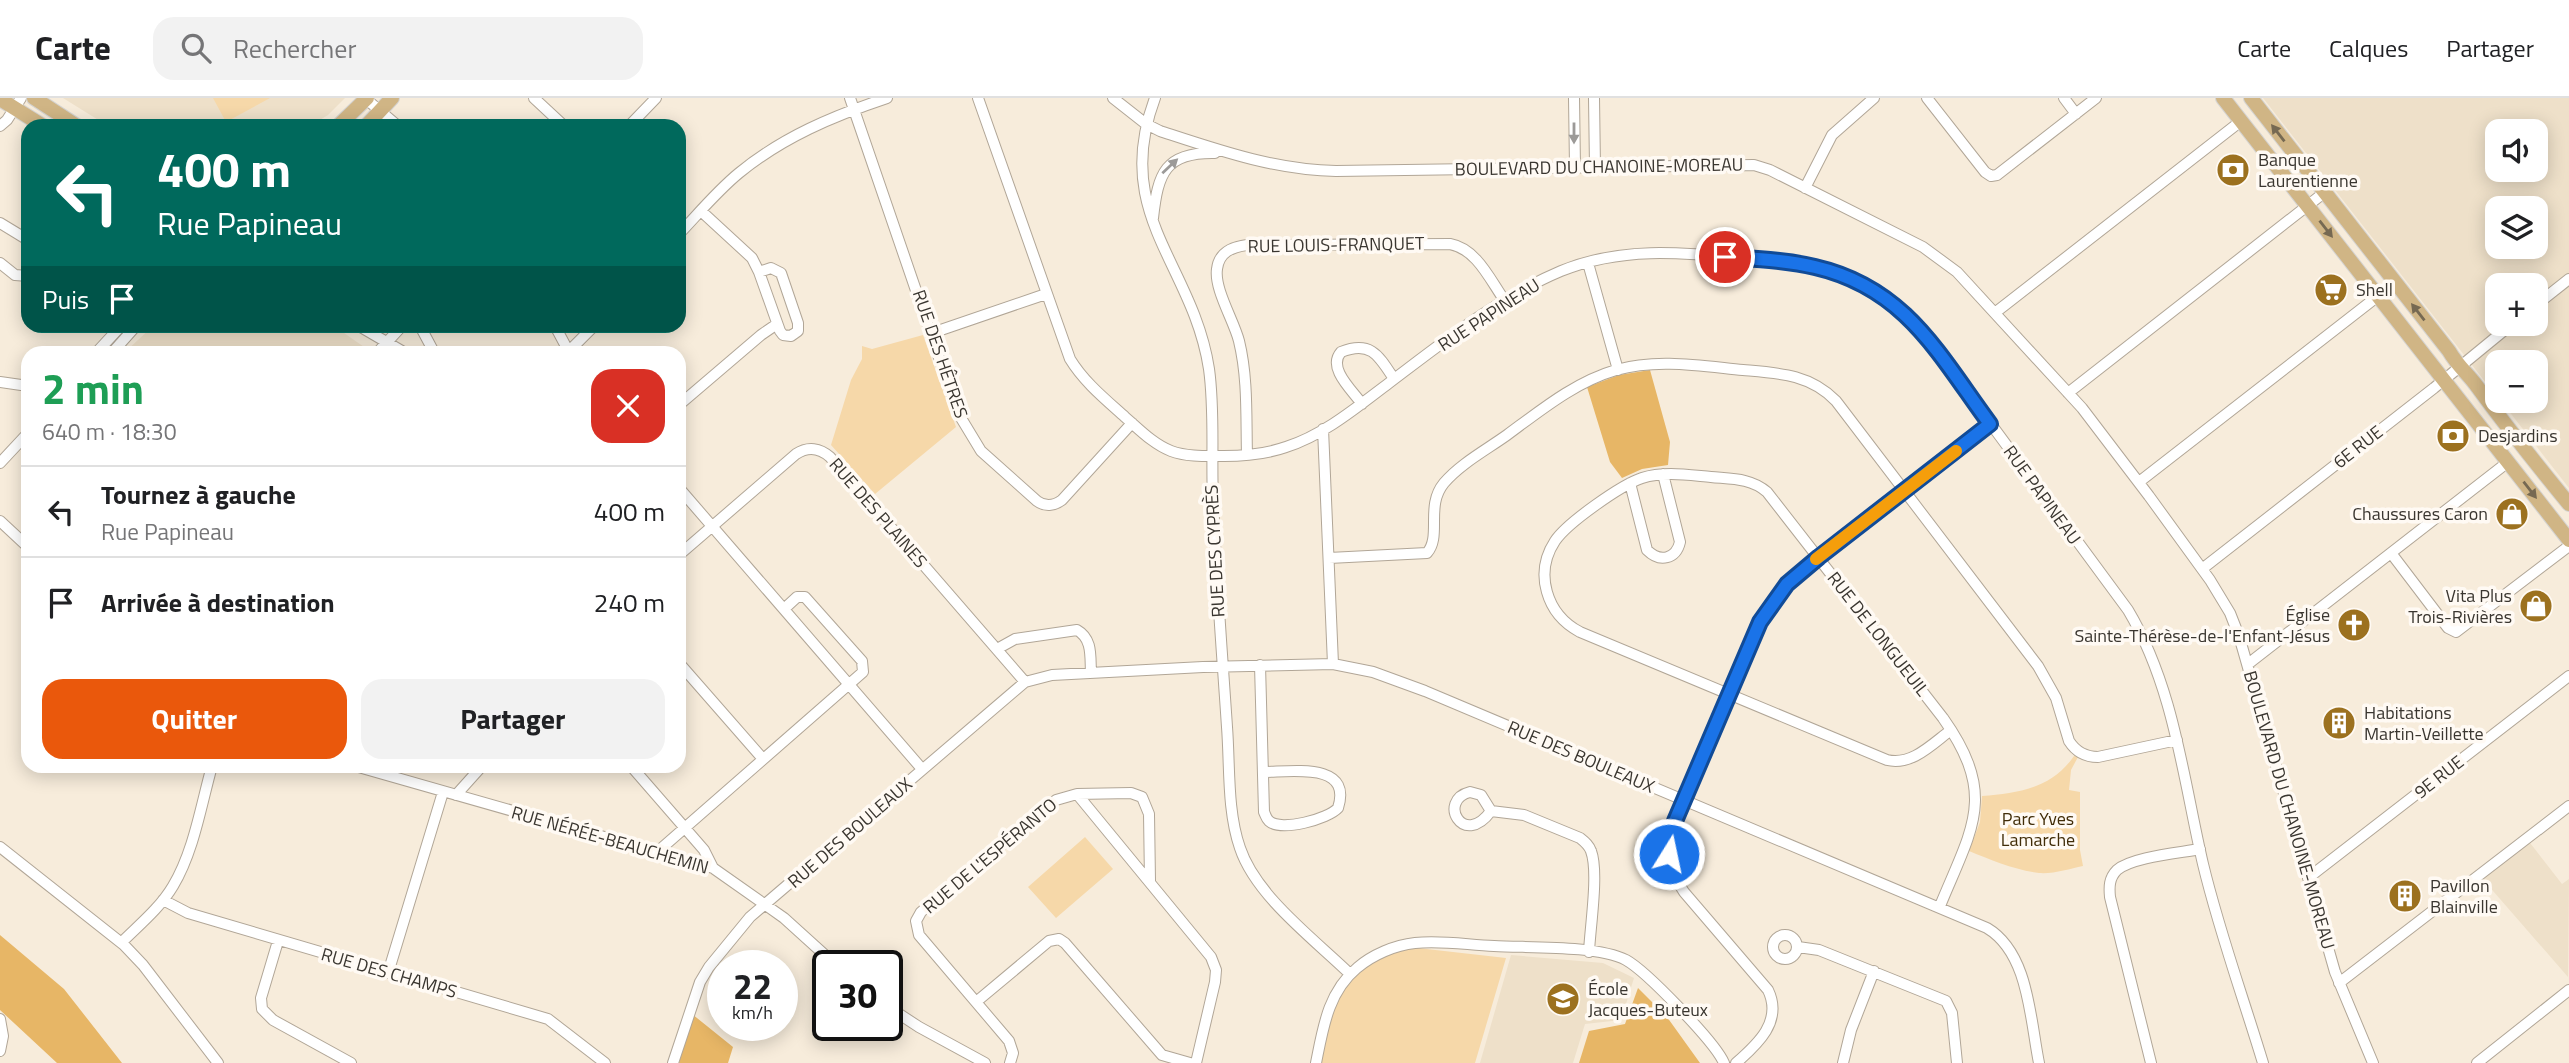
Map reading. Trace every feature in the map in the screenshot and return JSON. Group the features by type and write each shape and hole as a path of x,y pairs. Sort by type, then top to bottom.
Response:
{"main road":[{"path":"34,98 66,119"},
{"path":"345,119 366,98"},
{"path":"373,119 392,98"},
{"path":"2223,98 2569,540"},
{"path":"2251,98 2449,351 2458,367 2472,380 2516,441 2569,504"},
{"path":"0,99 18,103 35,119"}],"street":[{"path":"366,98 390,119"},
{"path":"534,98 556,119"},
{"path":"636,119 656,98"},
{"path":"686,227 727,183 771,149 853,104 887,98"},
{"name":"RUE PAPINEAU","path":"978,98 1067,352 1078,371 1132,423 1168,450 1180,454 1247,455 1285,448 1323,429 1362,404 1505,301 1546,277 1588,263 1640,253 1681,253 1801,265 1851,278 1894,303 1919,328 2137,626 2162,683 2212,898 2263,1063"},
{"path":"1113,98 1146,124 1160,131 1228,153"},
{"name":"RUE DES CYPRÈS","path":"1155,98 1146,124 1142,173 1153,223 1204,343 1210,379 1216,580 1234,818 1244,857 1256,880 1268,895 1350,974"},
{"path":"1574,98 1574,167"},
{"path":"1594,98 1595,167"},
{"path":"1805,188 1832,135 1874,98"},
{"path":"1927,98 1985,172 1991,176 1997,175 2096,98"},
{"path":"2064,98 2076,114"},
{"path":"0,126 18,103"},
{"name":"RUE DES HÊTRES","path":"853,104 958,413 972,439 986,456 1040,503 1053,505 1062,500 1132,423"},
{"path":"1996,312 2241,121"},
{"path":"1153,223 1157,185 1169,165 1188,154 1228,153"},
{"name":"BOULEVARD DU CHANOINE-MOREAU","path":"1228,153 1275,165 1326,170 1754,165 1770,170 1937,256 1957,272 1996,312 2068,393 2139,482 2202,569 2233,621 2248,664 2339,983 2373,1063"},
{"path":"2068,393 2325,192"},
{"path":"701,211 752,258 781,333 786,336 794,335 799,329 779,271 771,268 759,272"},
{"path":"0,223 21,235"},
{"name":"RUE LOUIS-FRANQUET","path":"1247,455 1245,385 1240,346 1216,276 1219,261 1229,250 1247,245 1450,244 1463,248 1474,257 1505,301"},
{"path":"0,263 15,275 21,275"},
{"path":"1588,263 1618,370"},
{"path":"2548,296 2569,279"},
{"path":"932,333 1046,294"},
{"path":"2139,482 2378,296"},
{"path":"686,399 777,324"},
{"path":"102,346 114,333"},
{"path":"371,333 393,346"},
{"path":"383,346 395,333"},
{"path":"575,346 587,333"},
{"name":"6E RUE","path":"2202,569 2497,336"},
{"path":"1362,404 1336,367 1336,358 1341,352 1360,348 1371,350 1379,356 1395,379"},
{"path":"1329,558 1427,553 1433,545 1434,500 1449,477 1584,383 1618,370 1677,364 1786,374 1821,387 1836,401 2042,672 2056,698 2069,741 2076,749 2083,755 2098,757 2176,740"},
{"path":"0,382 21,385"},
{"path":"1736,1063 1766,1032 1772,1019 1772,999 1768,990 1684,892 1676,879 1670,864 1669,846 1675,821 1756,632 1787,584 1990,424"},
{"path":"1323,429 1333,664"},
{"path":"0,463 21,440"},
{"name":"RUE DES PLAINES","path":"686,549 796,454 807,449 824,452 1025,682"},
{"path":"2248,664 2508,462"},
{"path":"1630,483 1647,550 1656,558 1667,558 1676,552 1680,542 1663,474"},
{"name":"RUE DE LONGUEUIL","path":"1940,906 1968,838 1975,806 1971,767 1951,730 1770,495 1756,484 1733,479 1663,474 1644,477 1630,483 1567,527 1547,557 1545,589 1552,607 1562,621 1580,632 1893,762 1914,757 1951,730"},
{"path":"686,496 922,769"},
{"path":"0,521 21,540"},
{"path":"2391,554 2448,628 2456,632 2569,546"},
{"path":"656,853 863,671 864,663 806,597 797,597 783,609"},
{"path":"997,649 1016,639 1077,630 1087,639 1091,673"},
{"name":"RUE DES BOULEAUX","path":"673,1063 690,1007 705,973 746,922 1025,682 1052,675 1222,666 1333,664 1404,682 1940,906 1994,932 2012,951 2021,975 2039,1063"},
{"path":"1260,665 1263,772 1267,818 1272,823 1286,825 1330,816 1338,808 1339,786 1328,775 1318,772 1263,772"},
{"path":"686,671 763,759"},
{"name":"9E RUE","path":"2308,878 2569,676"},
{"path":"122,942 163,900 183,866 210,773"},
{"name":"RUE NÉRÉE-BEAUCHEMIN","path":"379,773 713,868 784,918 819,950"},
{"path":"456,795 476,773"},
{"path":"637,773 685,827 713,868"},
{"path":"388,973 443,792"},
{"name":"RUE DE L'ESPÉRANTO","path":"1077,793 1205,948 1214,964 1215,982 1196,1063"},
{"name":"RUE DE L'ESPÉRANTO","path":"1010,1063 1013,1053 1009,1041 919,935 916,928 917,918 1056,800 1077,793 1131,793 1142,797 1148,810 1150,881"},
{"path":"2339,983 2569,806"},
{"path":"1491,811 1524,815 1580,838 1590,848 1594,868 1589,952"},
{"path":"0,847 122,942 148,971 218,1063"},
{"path":"2151,1063 2110,897 2110,880 2128,864 2200,849"},
{"name":"RUE DES CHAMPS","path":"163,900 188,913 548,1019 605,1063"},
{"path":"976,1002 1049,941 1059,939 1161,1055 1190,1063"},
{"path":"278,940 261,998 262,1009 268,1017 351,1063"},
{"path":"1316,1063 1332,1000 1350,974 1371,958 1413,943 1589,952 1617,957 1638,968 1715,1048 1724,1063"},
{"path":"1798,947 1817,949 1937,996 1948,1003 1952,1013 1957,1063"},
{"path":"1843,1063 1851,1030 1874,971"},
{"path":"2477,1063 2568,992"},
{"path":"903,1016 985,1063"},
{"path":"0,1019 3,1036 0,1051"}],"shaded area":[{"path":"63,98 345,98 321,119 97,119"},
{"path":"2263,98 2569,98 2569,488 2510,413 2548,413 2548,350 2485,350 2485,382"},
{"path":"145,333 344,333 363,346 132,346"},
{"path":"1650,370 1670,442 1668,465 1642,469 1622,478 1610,462 1587,387 1619,375"},
{"path":"2527,839 2562,884 2569,879 2568,977 2480,876"},
{"path":"0,935 64,989 122,1063 57,1063 0,1010"},
{"name":"École Jacques-Buteux","path":"1511,955 1603,963 1634,978 1621,1020 1585,1024 1573,1063 1480,1063"},
{"path":"1638,988 1667,1017 1700,1063 1579,1063 1589,1031 1625,1024"},
{"path":"692,1014 707,1026 707,1041 726,1041 733,1047 728,1063 679,1063"}],"green space":[{"path":"213,98 270,98 232,119 224,119"},
{"path":"923,335 956,427 875,494 831,445 851,380 862,359 862,346 872,349"},
{"name":"Parc Yves Lamarche","path":"2074,756 2078,757 2071,770 2069,790 2080,792 2080,850 2083,866 2056,872 2030,872 1969,851 1980,822 1982,796 2034,787 2056,775"},
{"path":"1085,837 1113,869 1056,918 1028,887"},
{"path":"1400,946 1506,958 1475,1063 1318,1063 1326,1020 1349,969"}],"slow traffic":[{"path":"1816,559 1956,451"}],"place":[{"name":"Banque Laurentienne","path":"2233,170"},
{"name":"Shell","path":"2331,290"},
{"name":"Desjardins","path":"2453,436"},
{"name":"Chaussures Caron","path":"2512,514"},
{"name":"Vita Plus Trois-Rivières","path":"2536,606"},
{"name":"Église Sainte-Thérèse-de-l'Enfant-Jésus","path":"2354,625"},
{"name":"Habitations Martin-Veillette","path":"2339,723"},
{"name":"Pavillon Blainville","path":"2405,896"},
{"name":"École Jacques-Buteux","path":"1563,999"}],"route":[{"path":"1669,854 1670,836 1675,821 1756,632 1777,596 1792,579 1819,557 1990,424 1919,328 1894,303 1872,288 1851,278 1815,267 1725,257"}]}
